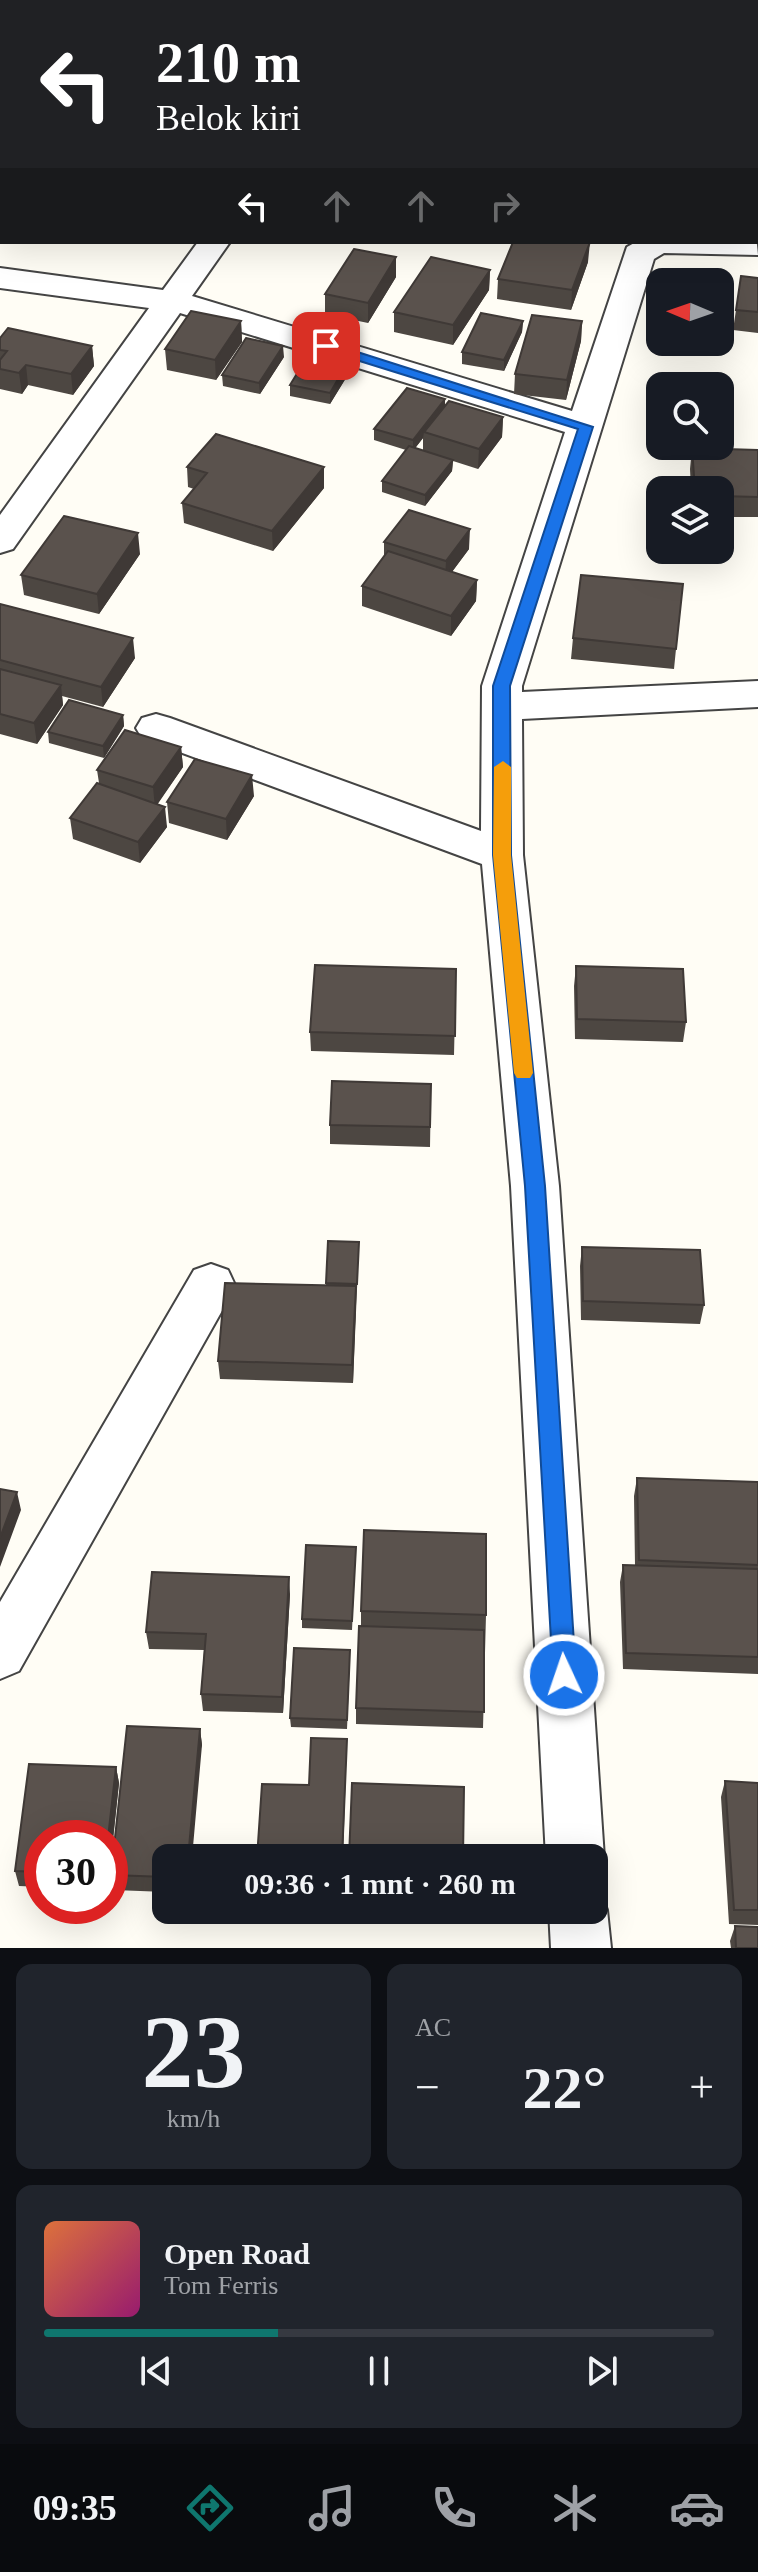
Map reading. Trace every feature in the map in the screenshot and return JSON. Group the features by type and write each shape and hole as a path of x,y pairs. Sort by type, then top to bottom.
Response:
{"street":[{"path":"0,541 212,244"},
{"path":"574,1844 535,1186 502,855 502,686 639,254 655,244"},
{"path":"708,244 758,245"},
{"path":"0,278 169,301 211,310 586,427"},
{"path":"503,706 758,694"},
{"path":"156,728 502,855"},
{"path":"0,1653 211,1285"},
{"path":"579,1924 581,1948"}],"building":[{"path":"512,244 589,244 572,290 498,279"},
{"path":"354,249 396,257 368,303 325,294"},
{"path":"431,257 490,270 453,325 394,312"},
{"path":"741,276 758,278 758,312 736,310"},
{"path":"191,311 241,321 215,360 165,349"},
{"path":"481,313 523,321 504,360 462,352"},
{"path":"532,315 582,321 567,380 515,374"},
{"path":"8,328 92,346 71,374 26,365 19,373 0,369 0,360 7,351 0,350 0,338"},
{"path":"246,338 283,346 259,383 222,375"},
{"path":"309,354 348,362 330,393 290,385"},
{"path":"407,388 445,399 413,440 374,429"},
{"path":"449,401 503,417 479,449 424,432"},
{"path":"216,434 324,467 272,531 182,503 207,473 187,467"},
{"path":"409,446 453,460 425,495 382,481"},
{"path":"734,449 758,450 758,497 734,496 734,476 694,476 693,460 734,460"},
{"path":"409,510 470,529 446,561 384,542"},
{"path":"64,516 138,533 97,594 21,575"},
{"path":"388,551 477,580 451,616 362,586"},
{"path":"581,575 683,584 676,649 573,638"},
{"path":"0,604 133,638 101,687 0,660"},
{"path":"0,669 61,685 34,723 0,714"},
{"path":"69,700 123,715 103,746 48,732"},
{"path":"125,730 181,747 153,787 97,770"},
{"path":"195,759 252,775 226,819 167,802"},
{"path":"97,783 165,807 138,842 70,818"},
{"path":"315,965 456,969 455,1036 310,1032"},
{"path":"576,966 683,969 686,1022 577,1019"},
{"path":"332,1081 431,1084 430,1127 330,1125"},
{"path":"328,1241 359,1242 357,1284 326,1283"},
{"path":"582,1247 700,1250 704,1305 583,1301"},
{"path":"225,1283 356,1286 352,1365 218,1361"},
{"path":"637,1478 758,1482 758,1565 639,1560"},
{"path":"0,1489 17,1492 0,1538"},
{"path":"364,1530 486,1534 486,1615 361,1611"},
{"path":"306,1545 356,1547 352,1621 302,1619"},
{"path":"623,1565 758,1569 758,1657 626,1653"},
{"path":"152,1572 289,1577 282,1697 201,1694 206,1634 146,1632"},
{"path":"359,1626 484,1630 484,1712 356,1708"},
{"path":"294,1648 350,1650 347,1720 290,1718"},
{"path":"127,1726 200,1729 189,1844 152,1844 152,1876 128,1876 128,1820 117,1820"},
{"path":"311,1738 347,1739 343,1844 258,1844 262,1784 309,1785"},
{"path":"29,1764 116,1767 110,1820 24,1820 24,1871 15,1871"},
{"path":"725,1781 758,1783 758,1910 734,1910"},
{"path":"352,1783 464,1787 463,1844 350,1844"},
{"path":"735,1926 758,1927 758,1948 736,1948"}],"slow traffic":[{"path":"503,767 502,855 524,1073"}],"route":[{"path":"326,346 586,427 502,686 502,855 535,1186 564,1675"}]}
